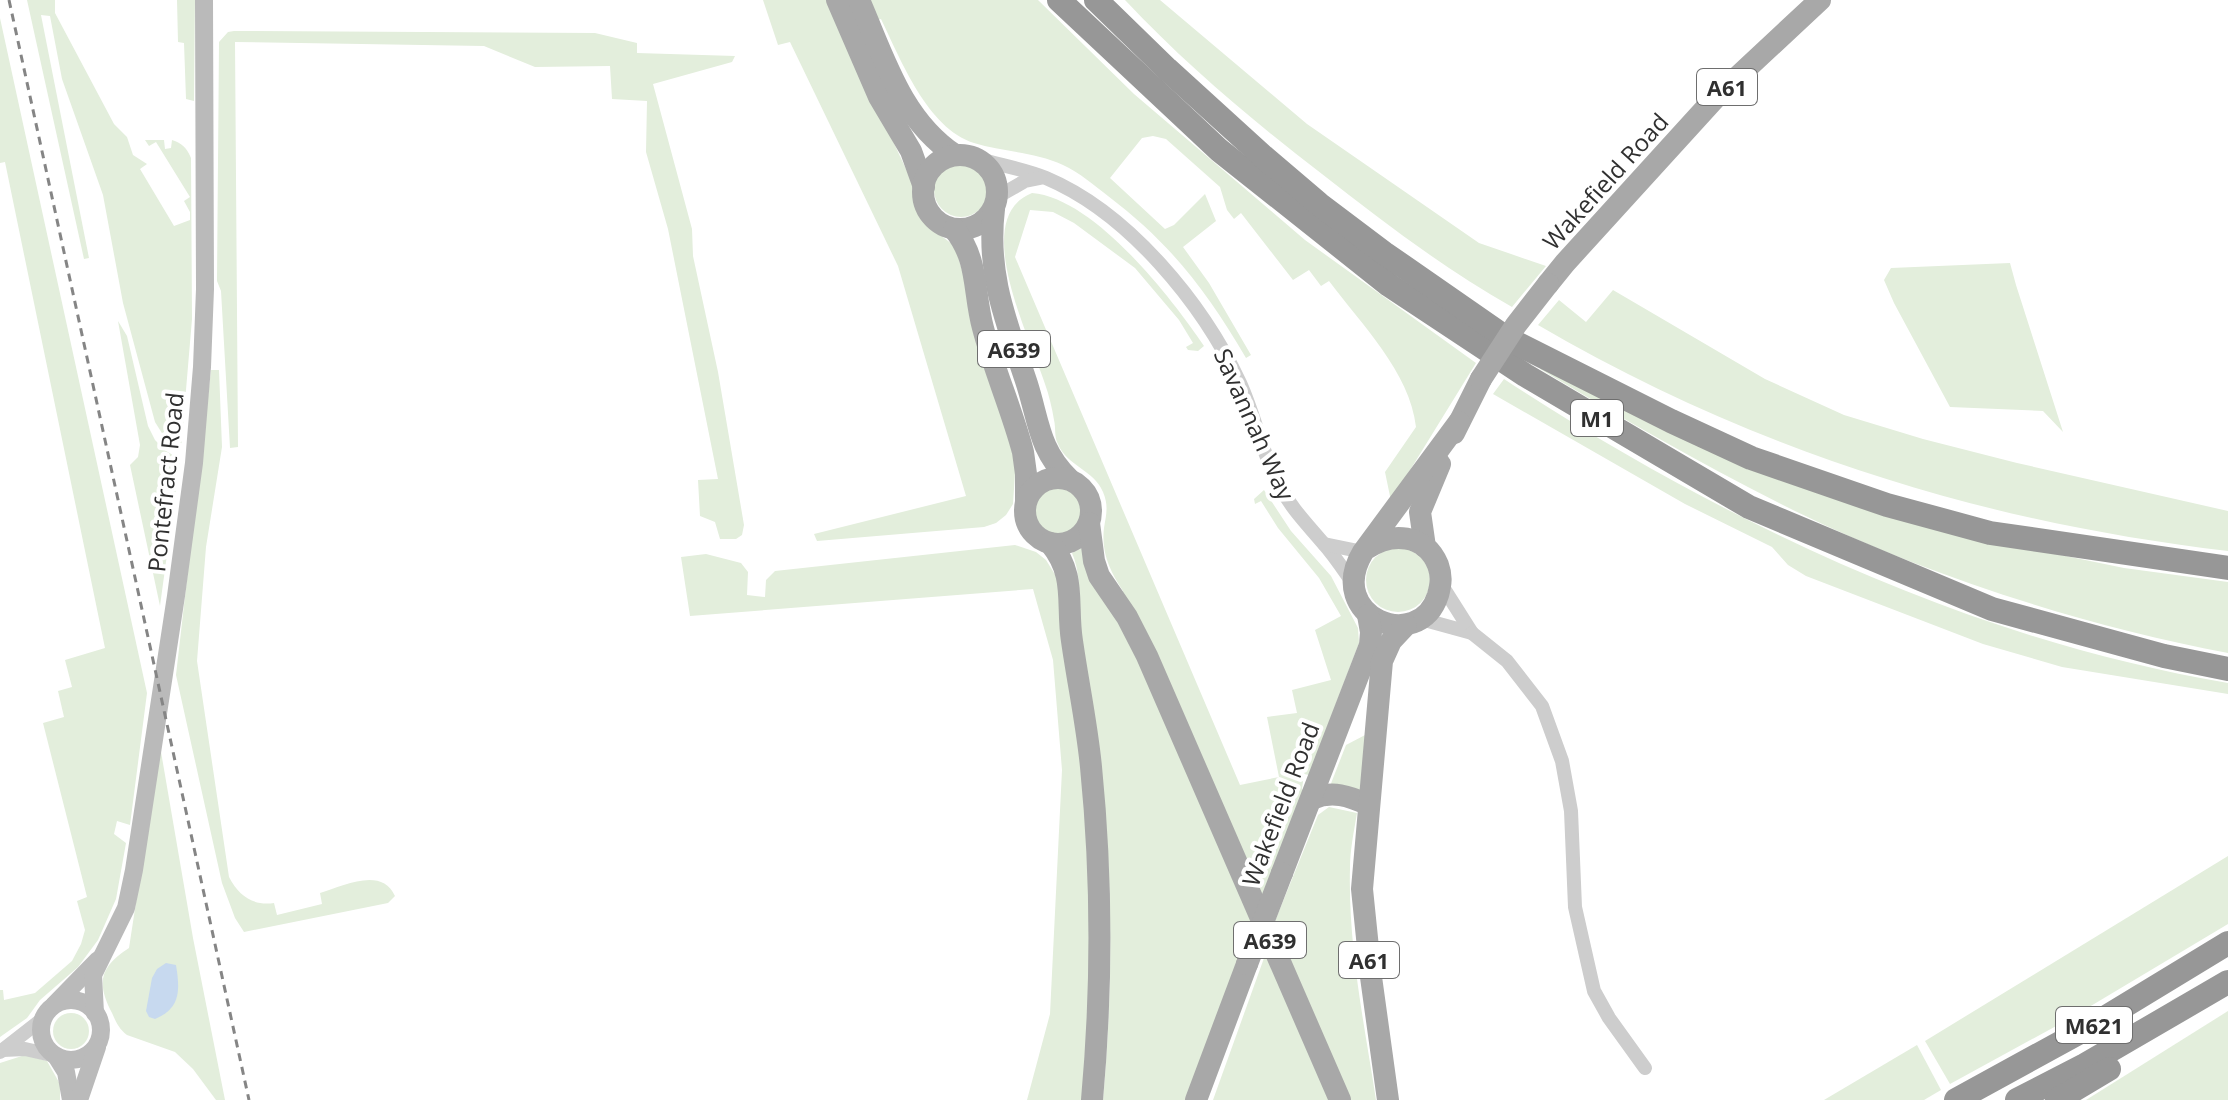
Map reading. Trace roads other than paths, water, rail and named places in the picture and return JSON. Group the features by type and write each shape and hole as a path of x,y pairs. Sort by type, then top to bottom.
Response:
{"highway":[{"name":"M1","path":"1059,0 1219,150 1389,285 1525,375 1749,507 1992,609 2164,656 2228,669"},
{"name":"M1","path":"1096,0 1265,158 1384,253 1508,339 1644,408 1751,458 1887,505 1990,533 2228,568"},
{"name":"M621","path":"1956,1100 2093,1025 2228,943"},
{"name":"M621","path":"2017,1100 2085,1065 2228,982"},
{"name":"M621","path":"2057,1100 2181,1026 2228,990"}],"main road":[{"name":"Pontefract Road","path":"95,1013 92,986 100,958 126,908 134,870 194,463 205,289 204,0"},
{"path":"837,0 879,97 911,151 928,209 943,225 954,229 969,228 984,221 996,203 997,184 992,172 937,143 910,112 859,0"},
{"name":"Wakefield Road","path":"1441,584 1436,561 1425,547 1420,512 1481,379 1516,325 1565,263 1717,96 1820,0"},
{"path":"924,187 931,170 946,158 966,157"},
{"name":"A639","path":"996,203 990,239 1003,313 1043,444 1055,466 1069,479"},
{"name":"A639","path":"954,229 969,250 973,262 982,325 1023,452 1026,500"},
{"name":"Wakefield Road","path":"1196,1100 1370,645 1368,615 1357,600 1352,582 1355,564 1459,422"},
{"path":"1048,479 1069,479 1086,492 1092,512 1083,533 1074,541 1050,543 1041,540 1027,525 1026,500 1039,483 1048,479"},
{"name":"A639","path":"1089,523 1099,576 1127,617 1147,656 1340,1100"},
{"path":"1364,551 1379,540 1395,537 1411,539 1425,547"},
{"path":"1050,543 1061,556 1070,585 1071,640 1091,766 1098,874 1099,1021 1092,1100"},
{"name":"A61","path":"1388,1100 1362,889 1382,661 1391,641 1435,604 1441,584"},
{"path":"1368,615 1392,626 1413,622"},
{"path":"1312,799 1325,793 1340,794 1369,805"},
{"name":"Pontefract Road","path":"47,1013 100,958"},
{"path":"71,1100 66,1072 44,1043 42,1025 47,1013 68,1000 88,1005 101,1026 79,1100"},
{"path":"56,1056 65,1060 84,1057 97,1044"}],"street":[{"name":"Savannah Way","path":"966,157 1044,177 1070,190 1136,239 1171,275 1232,366 1279,487 1298,517 1324,544 1352,582"},
{"path":"996,203 1025,181 1044,177"},
{"path":"1324,544 1364,551"},
{"path":"1441,584 1472,633 1507,661 1542,706 1562,761 1571,811 1575,907 1594,991 1609,1018 1645,1068"},
{"path":"1413,622 1472,633"},
{"path":"1,1051 47,1013"},
{"path":"1,1051 25,1049 56,1056"}],"water":[{"path":"166,963 176,965 177,997 164,1015 155,1019 149,1017 146,1011 152,978 157,969"}],"railway":[{"path":"9,0 249,1100"}]}
